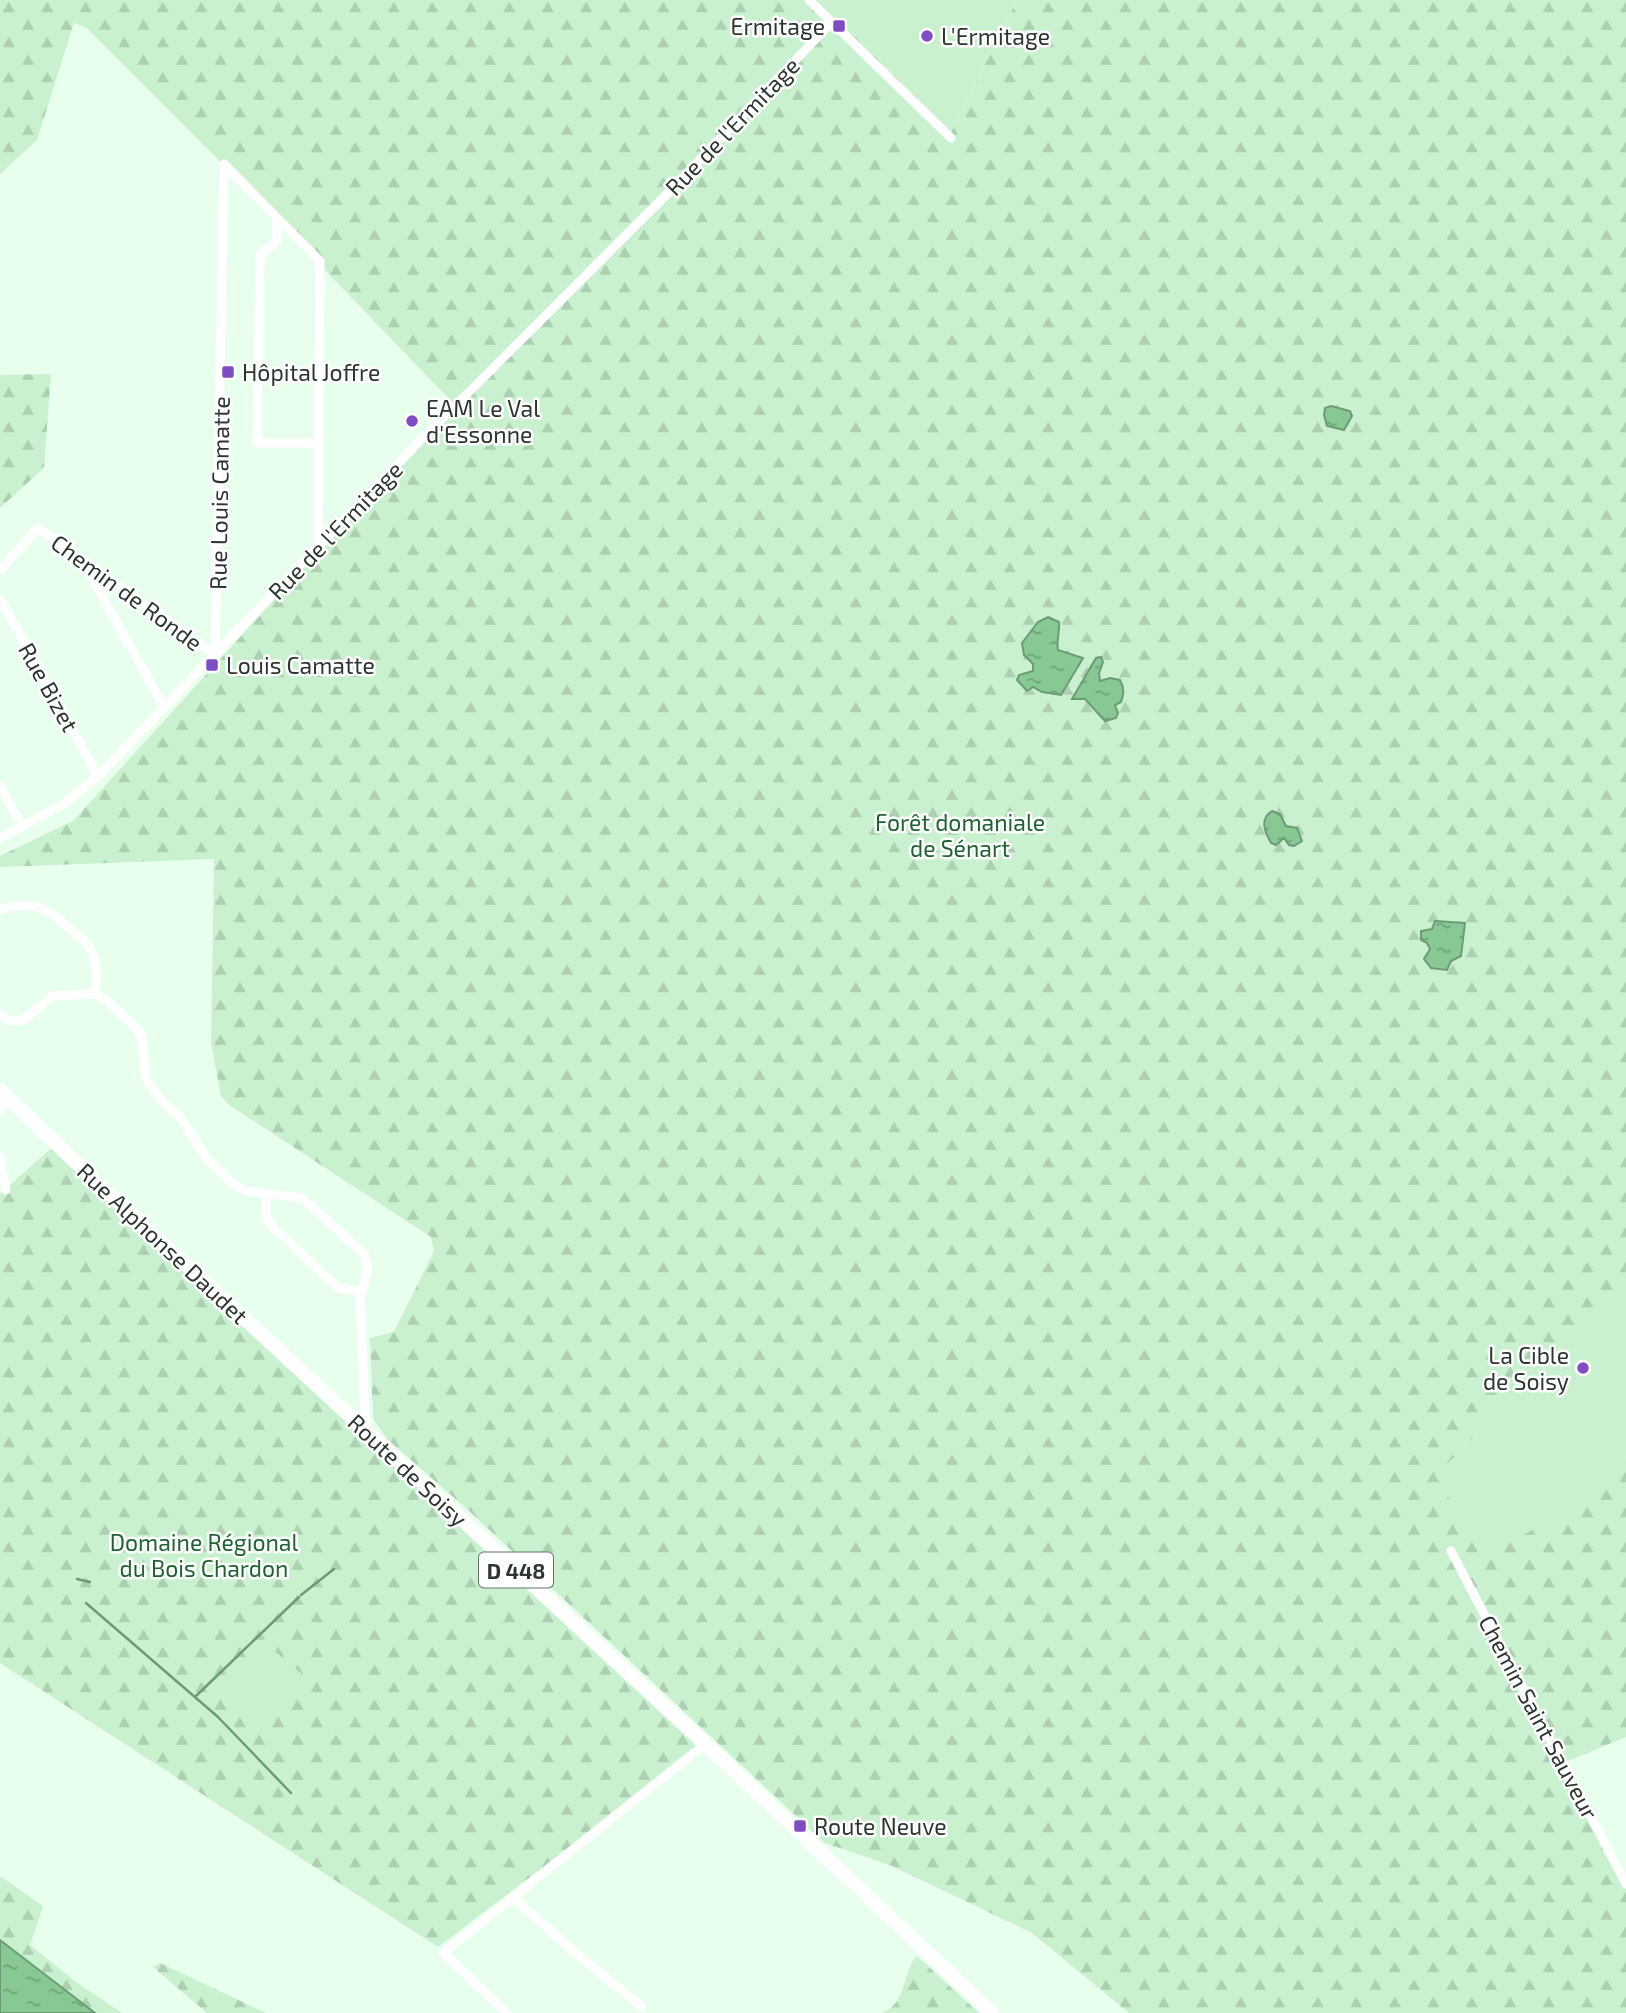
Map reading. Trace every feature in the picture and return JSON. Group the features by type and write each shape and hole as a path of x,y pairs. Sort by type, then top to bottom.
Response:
{"main road":[{"name":"Rue Alphonse Daudet","path":"3,1100 327,1395"},
{"name":"Route de Soisy","path":"327,1395 705,1744"},
{"name":"D 448","path":"705,1744 992,2013"}],"street":[{"path":"809,0 951,138"},
{"name":"Rue de l'Ermitage","path":"0,838 64,804 98,776 504,355 668,193 831,23"},
{"name":"Rue Louis Camatte","path":"215,655 225,164 276,218"},
{"path":"276,218 277,241 260,255 257,443 318,443"},
{"path":"276,218 320,261 318,548"},
{"name":"Chemin de Ronde","path":"0,570 38,528 215,655"},
{"path":"89,565 94,582 164,707"},
{"name":"Rue Bizet","path":"0,598 98,776"},
{"path":"0,786 22,826"},
{"path":"0,909 42,907 85,942 94,957 94,994"},
{"path":"0,1014 9,1021 23,1020 53,996 94,994 107,1000 140,1032 145,1080 180,1117 199,1150 237,1187 246,1191 287,1194 302,1198 364,1254 368,1268 361,1292 366,1430"},
{"path":"0,1157 6,1190"},
{"path":"266,1194 266,1217 274,1228 338,1288 361,1292"},
{"name":"Chemin Saint Sauveur","path":"1451,1551 1626,1884"},
{"path":"507,2013 443,1953 705,1744"},
{"path":"512,1897 642,2007"}],"green space":[{"name":"Forêt domaniale de Sénart","path":"0,0 819,0 951,132 1017,0 1626,0 1626,1279 1436,1476 1589,1499 1626,1457 1626,1737 1563,1763 1626,1887 1626,2013 1129,2013 1032,1933 892,1866 825,1843 467,1509 387,1439 373,1418 370,1338 394,1332 434,1251 431,1237 229,1105 221,1096 211,1043 214,859 0,867 0,856 73,821 453,403 217,158 88,29 74,23 37,140 0,174"},
{"name":"L'Ermitage","path":"819,0 1017,0 951,132"},
{"path":"51,374 44,468 0,508 0,375"},
{"name":"Domaine Régional du Bois Chardon","path":"56,1144 705,1744 438,1947 0,1663 0,1194"},
{"name":"La Cible de Soisy","path":"1626,1279 1626,1457 1589,1499 1482,1557 1436,1476"},
{"path":"266,1644 309,1680 261,1734 222,1696"},
{"path":"0,1876 43,1906 30,1945 76,1982 122,2013 95,2013 0,1940"},
{"path":"917,1956 979,2013 882,2013 896,2002 901,1994 909,1969"},
{"path":"160,1963 266,2013 207,2013 153,1967"}],"water":[{"path":"1331,406 1350,411 1352,416 1344,430 1327,426 1325,408"},
{"path":"1048,617 1059,622 1058,650 1083,658 1061,695 1042,692 1033,687 1027,691 1017,680 1019,675 1033,671 1033,664 1024,655 1022,643 1038,622"},
{"path":"1101,657 1103,662 1099,673 1100,681 1110,678 1120,680 1123,691 1121,702 1115,705 1118,713 1116,718 1105,721 1085,699 1072,699 1096,658"},
{"path":"1272,811 1280,814 1286,826 1297,828 1302,841 1294,846 1289,845 1284,838 1276,845 1271,843 1264,822"},
{"path":"1435,921 1465,923 1461,956 1451,961 1447,970 1431,968 1424,959 1430,949 1427,943 1421,940 1421,931 1432,929"},
{"path":"0,1940 95,2013 0,2013"}],"waterway":[{"path":"301,1595 334,1569"},
{"path":"77,1579 90,1582"},
{"path":"196,1696 299,1597"},
{"path":"86,1603 218,1717 291,1793"}],"place":[{"name":"Ermitage","path":"839,26"},
{"name":"L'Ermitage","path":"927,36"},
{"name":"Hôpital Joffre","path":"228,372"},
{"name":"EAM Le Val d'Essonne","path":"412,421"},
{"name":"Louis Camatte","path":"212,665"},
{"name":"La Cible de Soisy","path":"1583,1368"},
{"name":"Route Neuve","path":"800,1826"}]}
